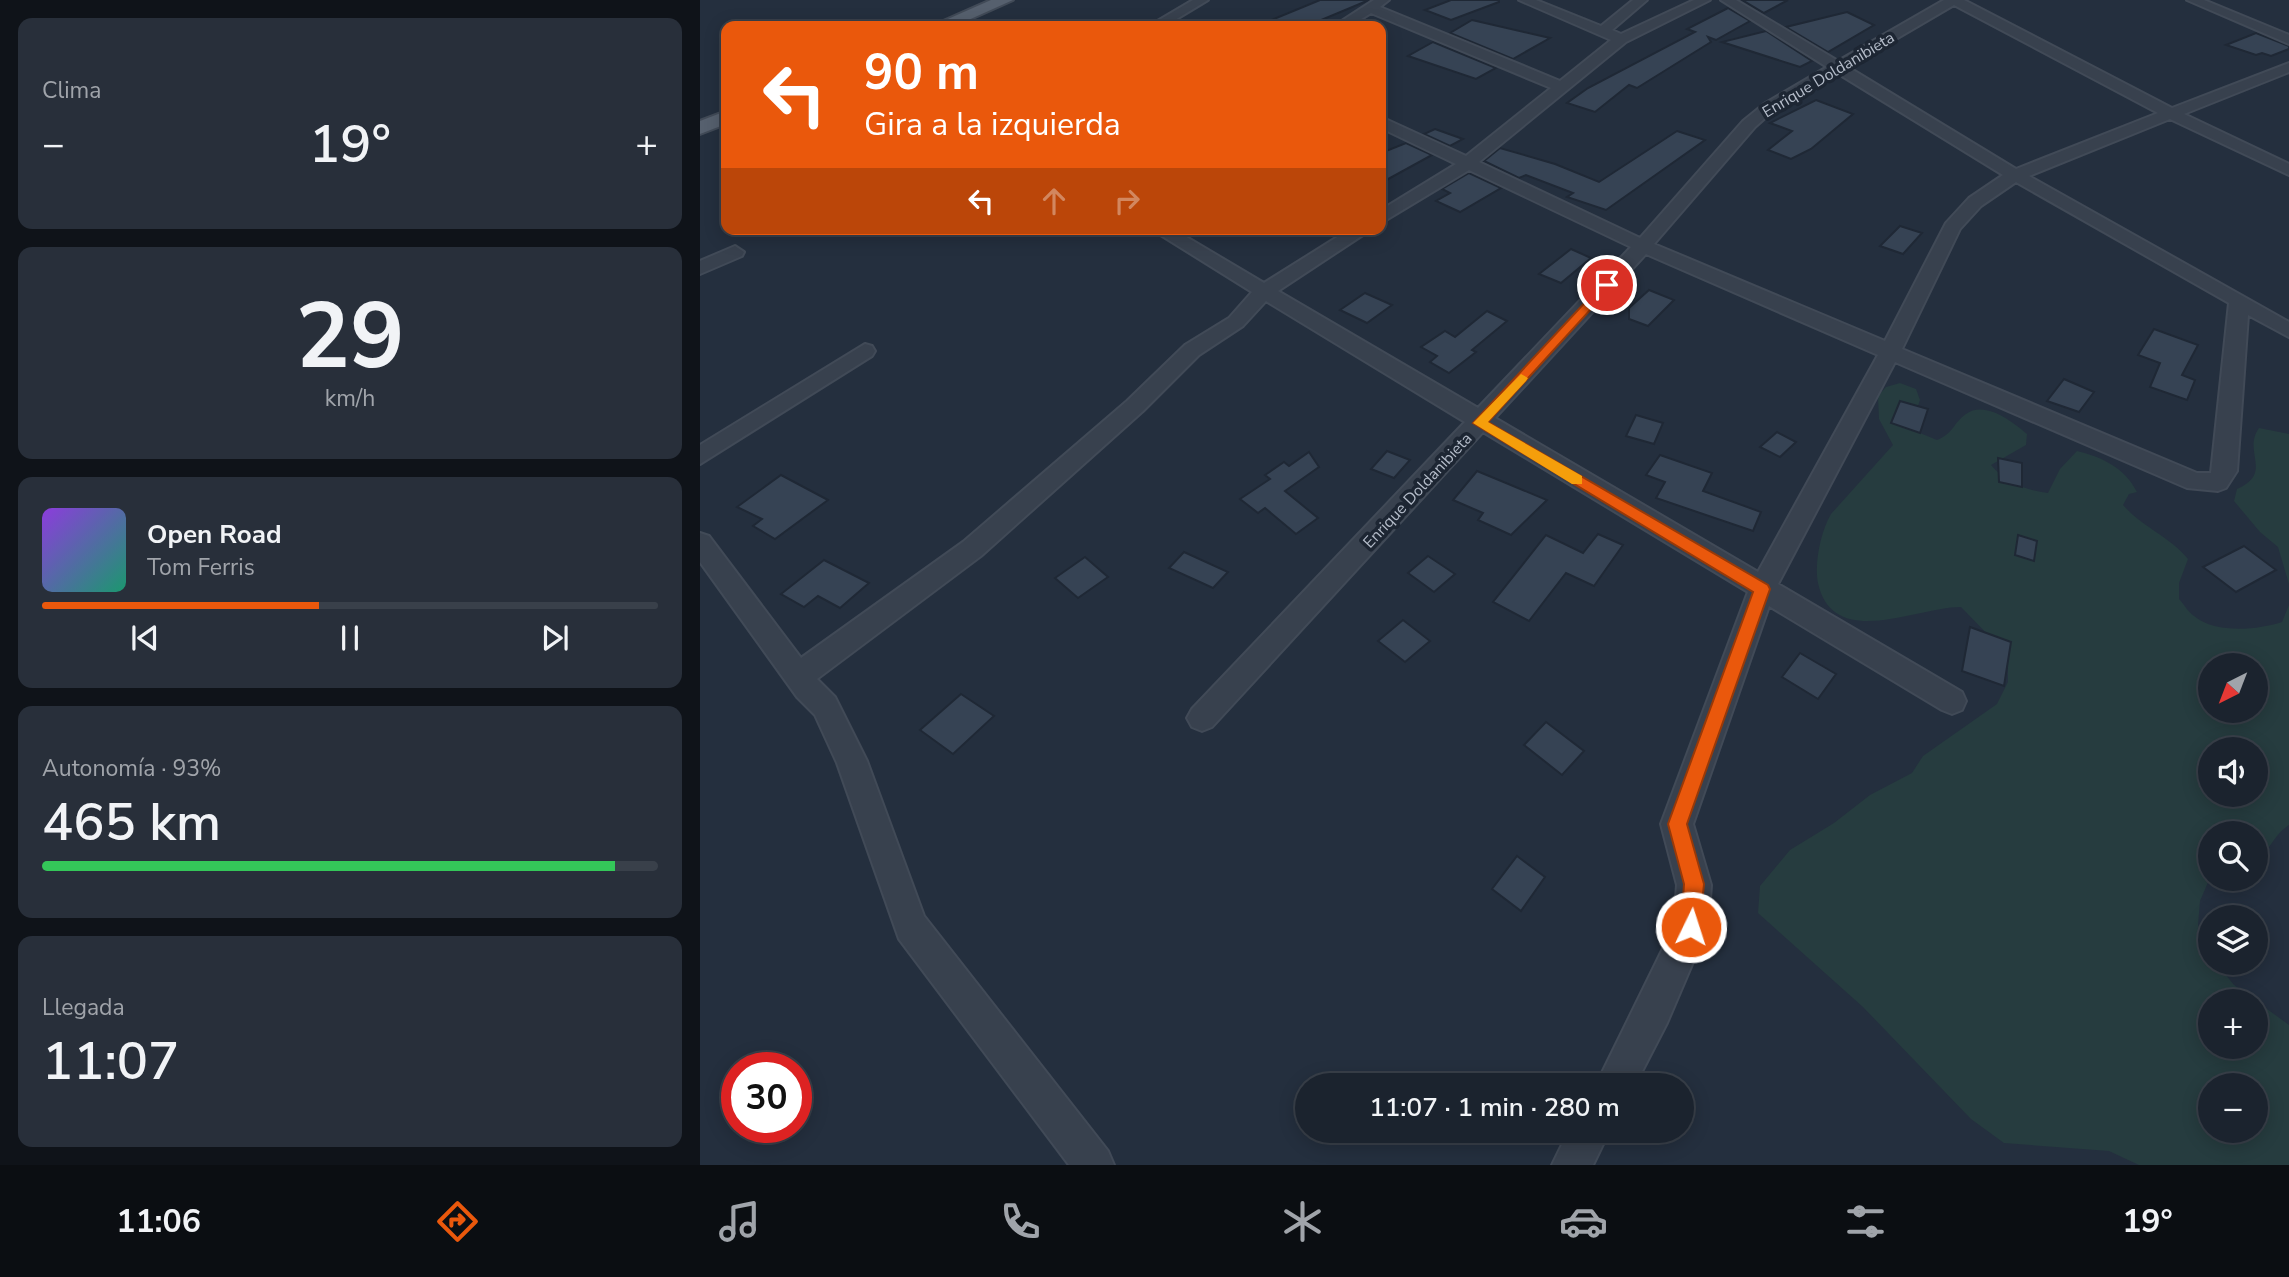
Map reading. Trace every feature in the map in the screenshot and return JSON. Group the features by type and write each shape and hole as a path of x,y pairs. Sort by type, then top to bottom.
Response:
{"main road":[{"path":"953,21 1003,0"},
{"path":"700,128 721,119"}],"street":[{"path":"1172,21 1202,0"},
{"path":"1525,0 1622,39"},
{"path":"1602,31 1641,0"},
{"path":"1386,215 1468,163 1622,39 1704,0"},
{"path":"1727,0 2015,175 2239,300 2289,331"},
{"path":"1953,0 2174,115 2289,170"},
{"name":"Enrique Doldanibieta","path":"1202,718 1643,246 1749,124 1769,107 1953,0"},
{"path":"2193,0 2289,40"},
{"path":"1349,21 1377,4 1561,87"},
{"path":"1621,1073 1654,1010 1691,927 1694,884 1677,824 1762,589 1890,352 1952,227 1975,202 2015,175 2174,115 2289,67"},
{"path":"1386,124 1643,246 2195,482 2218,482 2225,471 2239,300"},
{"path":"1170,235 1480,423 1952,701"},
{"path":"799,676 972,549 1135,406 1192,351 1236,322 1263,292 1353,235"},
{"path":"700,268 735,253"},
{"path":"700,456 865,351"},
{"path":"700,543 799,676 825,706 852,761 911,927 1094,1165"},
{"path":"1572,1165 1584,1143"}],"green space":[{"path":"1900,383 1916,389 1920,400 1913,420 1920,433 1937,440 1947,434 1962,417 1974,410 1990,411 2014,424 2027,434 2026,445 1991,465 2003,477 2024,488 2048,493 2060,469 2077,451 2104,460 2119,470 2137,492 2129,494 2123,505 2188,559 2179,583 2179,599 2203,622 2225,628 2261,627 2282,622 2289,605 2289,825 2268,848 2268,821 2198,821 2198,891 2204,891 2198,905 2198,975 2226,975 2240,989 2198,989 2198,1059 2268,1059 2268,1010 2289,1025 2289,1165 2139,1165 2109,1151 2004,1143 1971,1119 1863,1007 1758,913 1760,886 1790,850 1834,823 1870,795 1912,773 1923,756 1997,704 2008,682 2008,664 1996,643 1961,607 1878,621 1858,620 1840,615 1827,604 1818,583 1817,566 1824,529 1831,514 1893,445 1879,419 1878,396 1886,387"},
{"path":"2259,428 2289,434 2289,584 2278,547 2260,532 2234,501 2237,489 2254,476 2254,445"}],"building":[{"path":"1320,0 1369,0 1319,21 1269,21"},
{"path":"1451,0 1499,2 1451,20 1425,10"},
{"path":"1742,0 1788,0 1764,13"},
{"path":"1728,8 1750,21 1716,40 1708,37 1711,42 1637,88 1629,85 1595,112 1567,103 1588,88 1695,32 1687,29"},
{"path":"1847,12 1874,25 1828,52 1786,27"},
{"path":"1472,20 1550,38 1513,59 1450,33"},
{"path":"1766,31 1812,61 1800,67 1722,42"},
{"path":"2256,33 2289,46 2289,49 2271,56 2262,53 2256,55 2226,45"},
{"path":"1433,42 1496,68 1476,79 1408,56"},
{"path":"1816,100 1853,114 1811,149 1791,159 1768,150 1792,131 1770,123"},
{"path":"1435,129 1463,139 1450,146 1424,134"},
{"path":"1677,131 1705,140 1606,210 1567,197 1573,193 1526,175 1519,178 1484,161 1500,148 1555,164 1599,182"},
{"path":"1406,143 1432,155 1386,180 1386,151"},
{"path":"1469,173 1501,188 1460,212 1436,201 1450,193 1442,189"},
{"path":"1900,226 1922,233 1903,254 1880,246"},
{"path":"1571,249 1591,258 1561,283 1539,274"},
{"path":"1649,290 1674,300 1648,326 1629,319 1629,308"},
{"path":"1365,293 1392,305 1367,323 1340,310"},
{"path":"1487,311 1507,321 1472,350 1476,352 1449,373 1430,362 1437,356 1421,347 1445,331 1455,337"},
{"path":"2154,329 2198,345 2182,375 2195,380 2187,400 2150,387 2160,363 2138,355"},
{"path":"2064,379 2094,392 2079,412 2047,401"},
{"path":"1900,401 1928,409 1920,433 1891,423"},
{"path":"1636,415 1663,423 1654,444 1626,436"},
{"path":"1777,432 1796,442 1780,457 1760,447"},
{"path":"1387,451 1410,460 1394,478 1371,469"},
{"path":"1309,452 1319,467 1285,491 1318,518 1296,534 1265,508 1258,513 1240,499 1270,479 1265,475 1284,462 1289,466"},
{"path":"1660,455 1712,473 1703,491 1761,512 1753,531 1656,498 1665,482 1646,475"},
{"path":"1998,458 2022,463 2022,487 1999,482"},
{"path":"1477,471 1547,500 1511,535 1478,520 1483,513 1453,500"},
{"path":"781,475 828,500 775,539 753,526 762,519 737,507"},
{"path":"1598,534 1623,545 1594,586 1566,573 1529,621 1493,602 1546,535 1583,553"},
{"path":"2018,535 2037,541 2034,561 2015,555"},
{"path":"2244,546 2276,570 2236,592 2203,567"},
{"path":"1184,552 1228,572 1213,588 1169,568"},
{"path":"1428,556 1455,574 1434,592 1408,573"},
{"path":"1085,557 1108,577 1078,598 1055,578"},
{"path":"824,560 869,583 840,608 818,596 804,607 781,594"},
{"path":"1403,620 1430,641 1405,662 1378,641"},
{"path":"1970,627 2011,642 2004,686 1962,671"},
{"path":"1800,653 1836,674 1818,699 1782,677"},
{"path":"961,694 994,716 953,754 920,730"},
{"path":"1546,722 1584,751 1562,775 1524,745"},
{"path":"1517,856 1545,877 1521,911 1492,889"}],"slow traffic":[{"path":"1521,378 1480,423 1577,480"}],"route":[{"path":"1607,285 1480,423 1762,589 1677,824 1694,884 1691,927"}]}
